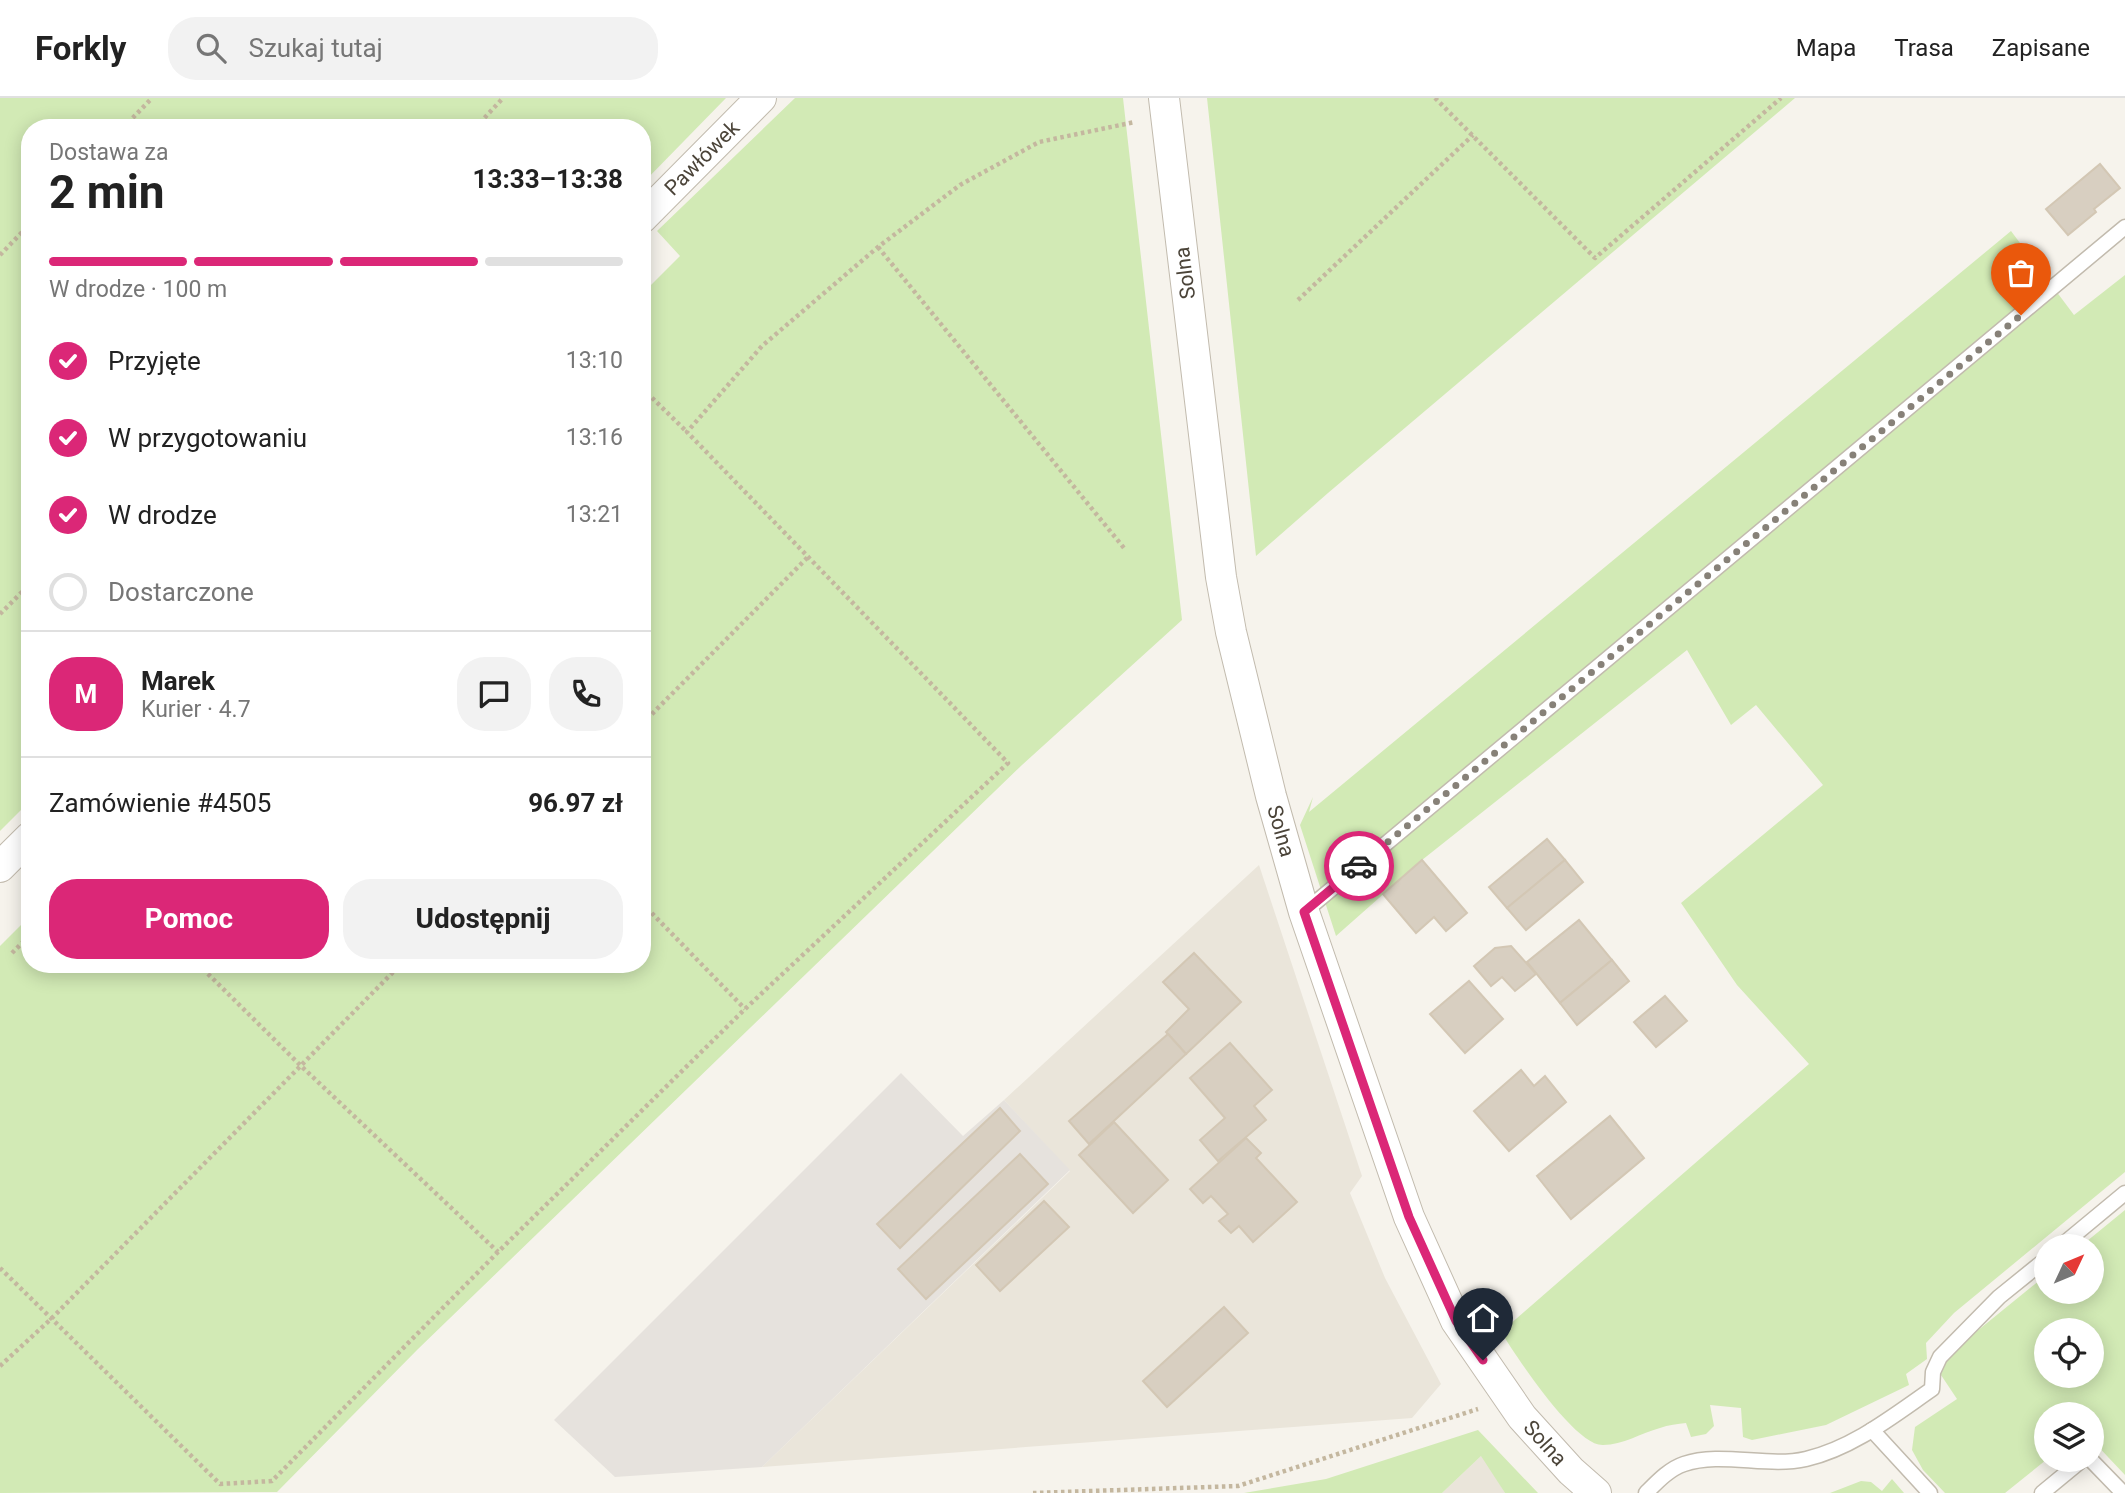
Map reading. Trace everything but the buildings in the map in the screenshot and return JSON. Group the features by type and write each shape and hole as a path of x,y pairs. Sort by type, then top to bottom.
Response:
{"street":[{"name":"Pawłówek","path":"651,209 761,98"},
{"name":"Solna","path":"1165,107 1221,577 1231,632 1265,771 1304,912 1409,1217 1456,1321 1522,1417 1571,1471 1596,1493"},
{"path":"0,867 21,846"}],"lane":[{"path":"1304,912 2125,227"},
{"path":"2075,1234 2125,1193"},
{"path":"1646,1493 1665,1475 1683,1464 1708,1460 1786,1463 1837,1448 1872,1430 1931,1389 1933,1373 1940,1357 1999,1297 2034,1269"},
{"path":"1872,1430 1930,1493"},
{"path":"2042,1493 2067,1472"},
{"path":"2103,1472 2123,1493"}],"path":[{"path":"132,119 152,98"},
{"path":"483,119 503,98"},
{"path":"1435,98 1595,258 1781,98"},
{"path":"687,432 762,346 878,247 960,185 1039,142 1165,107"},
{"path":"1298,300 1473,135"},
{"path":"0,254 21,233"},
{"path":"878,247 1124,548"},
{"path":"0,1268 220,1484 272,1480 745,1009 1008,763 651,397"},
{"path":"651,715 808,557"},
{"path":"0,614 21,593"},
{"path":"651,912 745,1009"},
{"path":"12,953 21,944"},
{"path":"207,973 498,1252"},
{"path":"0,1366 51,1319 392,973"},
{"path":"1033,1493 1238,1486 1509,1399"}],"shaded area":[{"path":"1259,865 1362,1176 1350,1193 1385,1278 1441,1384 1412,1418 762,1467 1070,1171 1004,1100"},
{"path":"901,1073 963,1136 1004,1100 1070,1170 762,1467 615,1477 554,1420"},
{"path":"1482,1455 1505,1493 1442,1493"}],"green space":[{"path":"0,98 726,98 651,175 651,119 21,119 21,810 0,831"},
{"path":"795,98 1123,98 1182,620 1022,765 418,1349 277,1492 0,1493 0,946 21,925 21,973 651,973 651,285 680,256 657,231"},
{"path":"1207,98 1795,98 1256,556"},
{"path":"2011,231 2074,315 2125,275 2125,1172 2050,1234 2034,1234 2034,1247 1954,1313 1926,1343 1927,1359 1906,1374 1909,1385 1826,1425 1752,1440 1743,1437 1741,1408 1710,1405 1714,1426 1706,1434 1691,1437 1686,1423 1603,1445 1591,1441 1562,1416 1501,1332 1809,1064 1737,985 1681,903 1823,785 1756,705 1731,725 1687,650 1422,860 1336,936 1300,825 1313,797 1309,812"},
{"path":"2125,1210 2125,1475 2104,1453 2104,1402 2034,1402 2034,1470 2005,1493 1945,1493 1923,1470 1912,1450 1915,1427 1957,1399 1939,1372 1955,1349 2034,1285 2034,1304 2104,1304 2104,1234 2096,1234"},
{"path":"1478,1430 1538,1493 1505,1493 1481,1456 1442,1493 1244,1493 1326,1479"},
{"path":"1892,1479 1904,1493 1830,1493 1861,1481 1871,1482 1882,1491"}],"way so far":[{"path":"1359,866 2021,315"}],"route":[{"path":"1359,866 1304,912 1409,1217 1456,1321 1483,1360"}]}
